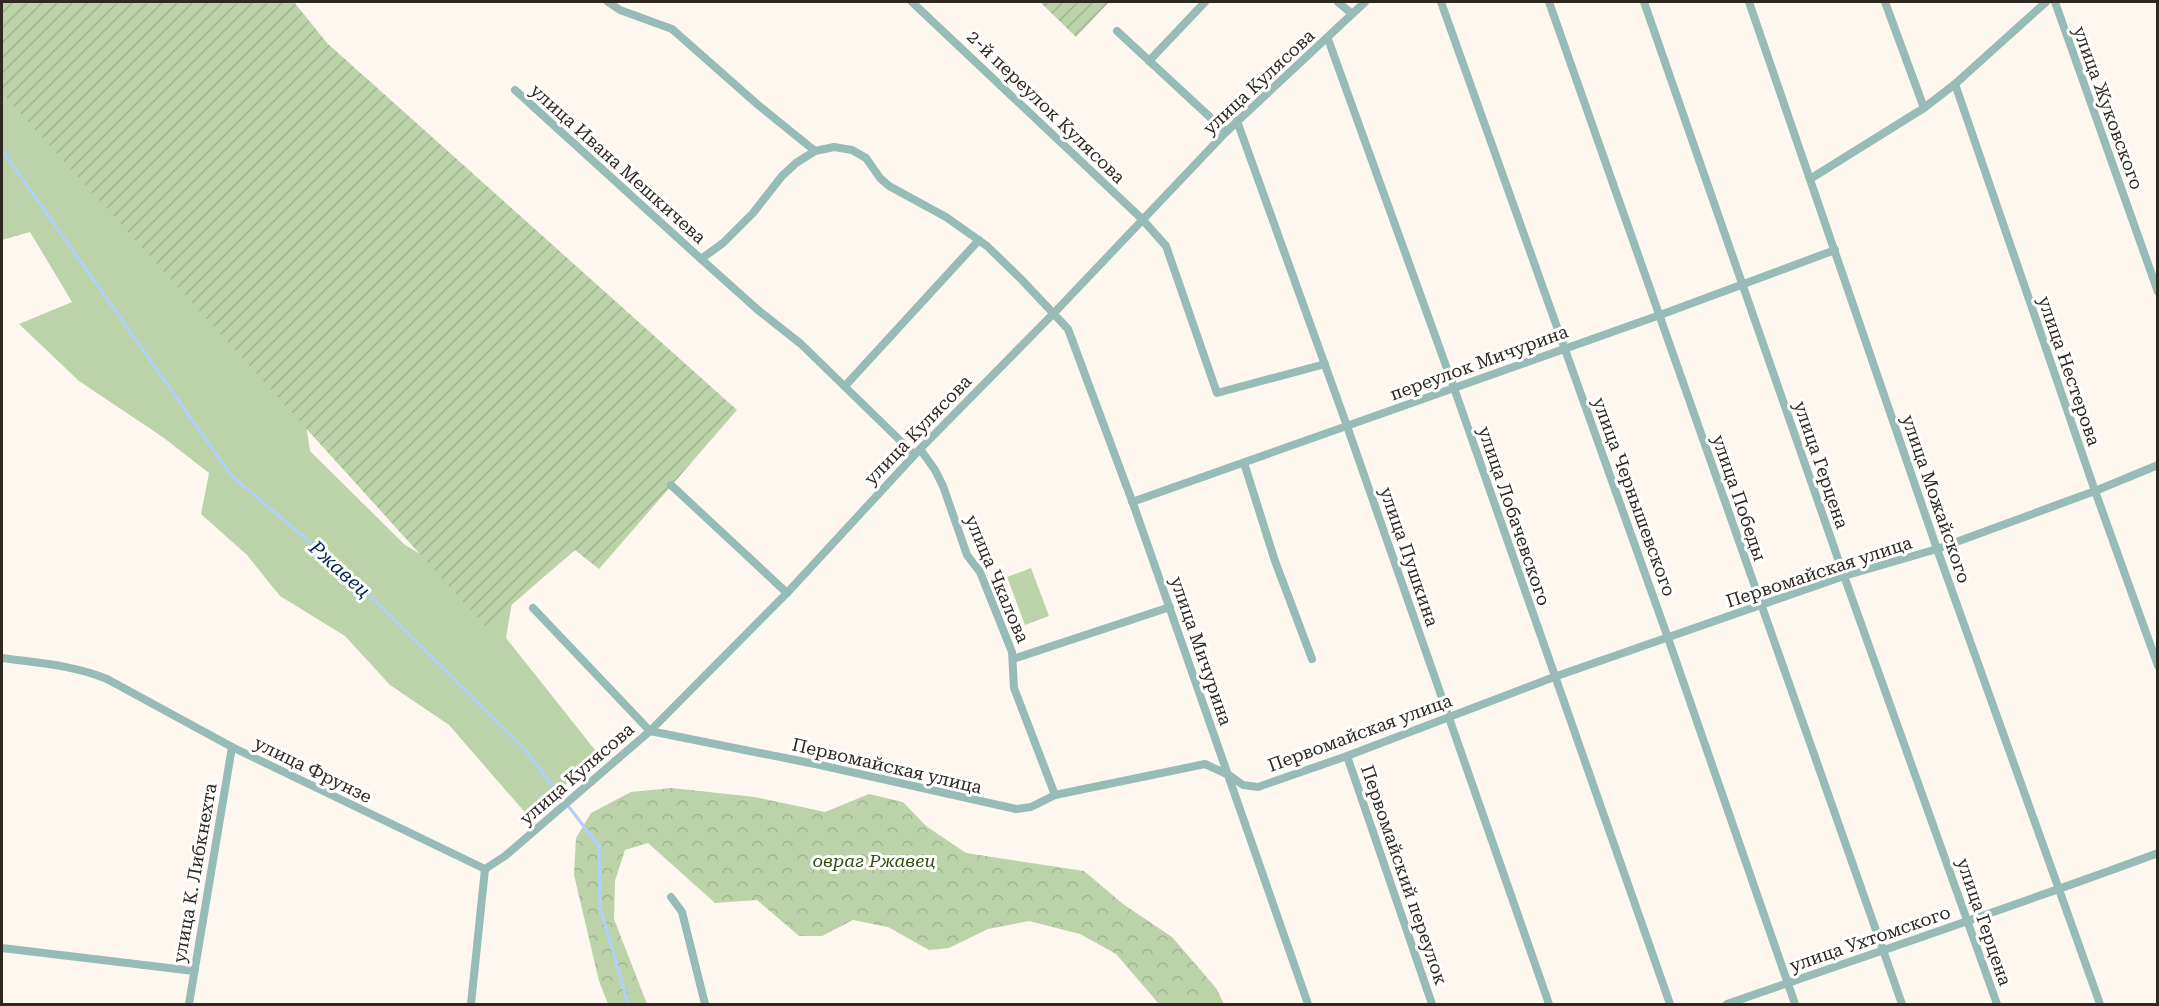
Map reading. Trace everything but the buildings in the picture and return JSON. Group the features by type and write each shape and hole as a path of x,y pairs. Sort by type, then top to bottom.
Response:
{"street":[{"path":"608,2 620,10 672,29 815,151 796,163 738,228 723,243 700,259"},
{"name":"2-й переулок Кулясова","path":"912,2 1142,219 1166,246 1217,393 1325,364"},
{"path":"1149,61 1205,2"},
{"path":"1338,2 1352,14"},
{"name":"улица Кулясова","path":"484,869 505,856 650,731 787,593 917,452 1054,313 1226,132 1365,2"},
{"name":"улица Чернышевского","path":"1441,2 1668,638 1795,1005"},
{"name":"улица Победы","path":"1549,2 1902,1005"},
{"name":"улица Герцена","path":"1644,2 1844,576 1997,1005"},
{"name":"улица Можайского","path":"1749,2 1937,549 2100,1005"},
{"path":"1885,2 1924,108"},
{"path":"1810,179 1924,108 1955,84 2046,2"},
{"name":"улица Жуковского","path":"2055,2 2157,292"},
{"path":"1118,31 1226,132"},
{"name":"улица Лобачевского","path":"1328,39 1454,388 1670,1005"},
{"name":"улица Нестерова","path":"1955,84 2157,666"},
{"name":"улица Ивана Мешкичева","path":"515,90 700,259"},
{"name":"улица Пушкина","path":"1237,121 1347,426 1550,1005"},
{"name":"улица Мичурина","path":"815,151 834,147 852,150 866,158 880,178 889,186 946,217 979,240 1068,329 1170,607 1308,1005"},
{"path":"845,386 979,240"},
{"name":"переулок Мичурина","path":"1132,502 1565,349 1835,250"},
{"name":"улица Чкалова","path":"700,259 801,344 935,470 943,486 966,555 980,573 1012,652 1014,688 1055,795"},
{"path":"1244,463 1275,561 1312,659"},
{"name":"Первомайская улица","path":"650,731 820,765 1016,809 1031,807 1055,795 1204,764 1229,775 1243,785 1258,787 1347,756 1554,677 1844,576 1937,549 2095,491 2157,465"},
{"path":"670,485 787,593"},
{"path":"1013,659 1170,607"},
{"path":"533,608 650,731"},
{"name":"улица Фрунзе","path":"2,658 89,672 107,679 232,747 484,869"},
{"name":"улица К. Либкнехта","path":"189,1005 232,747"},
{"name":"Первомайский переулок","path":"1347,756 1432,1005"},
{"name":"улица Ухтомского","path":"1727,1005 2059,890 2157,853"},
{"path":"471,1005 484,869"},
{"path":"671,897 682,912 705,1005"},
{"path":"2,948 194,971"}],"green space":[{"path":"2,2 294,2 327,43 737,410 599,569 575,550 486,627 2,93"},
{"path":"1040,2 1109,2 1076,37"},
{"path":"2,8 303,404 310,451 405,545 475,586 518,567 506,638 599,755 529,817 449,725 390,685 345,636 280,596 247,555 201,514 209,473 164,438 79,381 19,324 72,302 30,232 2,240"},
{"path":"1031,568 1049,616 1025,625 1007,577"},
{"name":"овраг Ржавец","path":"672,788 755,797 825,812 869,794 903,802 926,826 966,853 1084,871 1123,904 1172,937 1216,988 1224,1004 1159,1004 1116,954 1080,934 1029,921 988,929 949,948 929,950 888,927 853,920 822,936 799,936 757,900 715,903 648,843 625,850 615,881 614,919 647,1004 608,1004 599,981 574,875 576,838 591,813 631,792"}],"waterway":[{"name":"Ржавец","path":"2,150 231,475 352,578 525,750 599,846 600,907 628,1004"}]}
